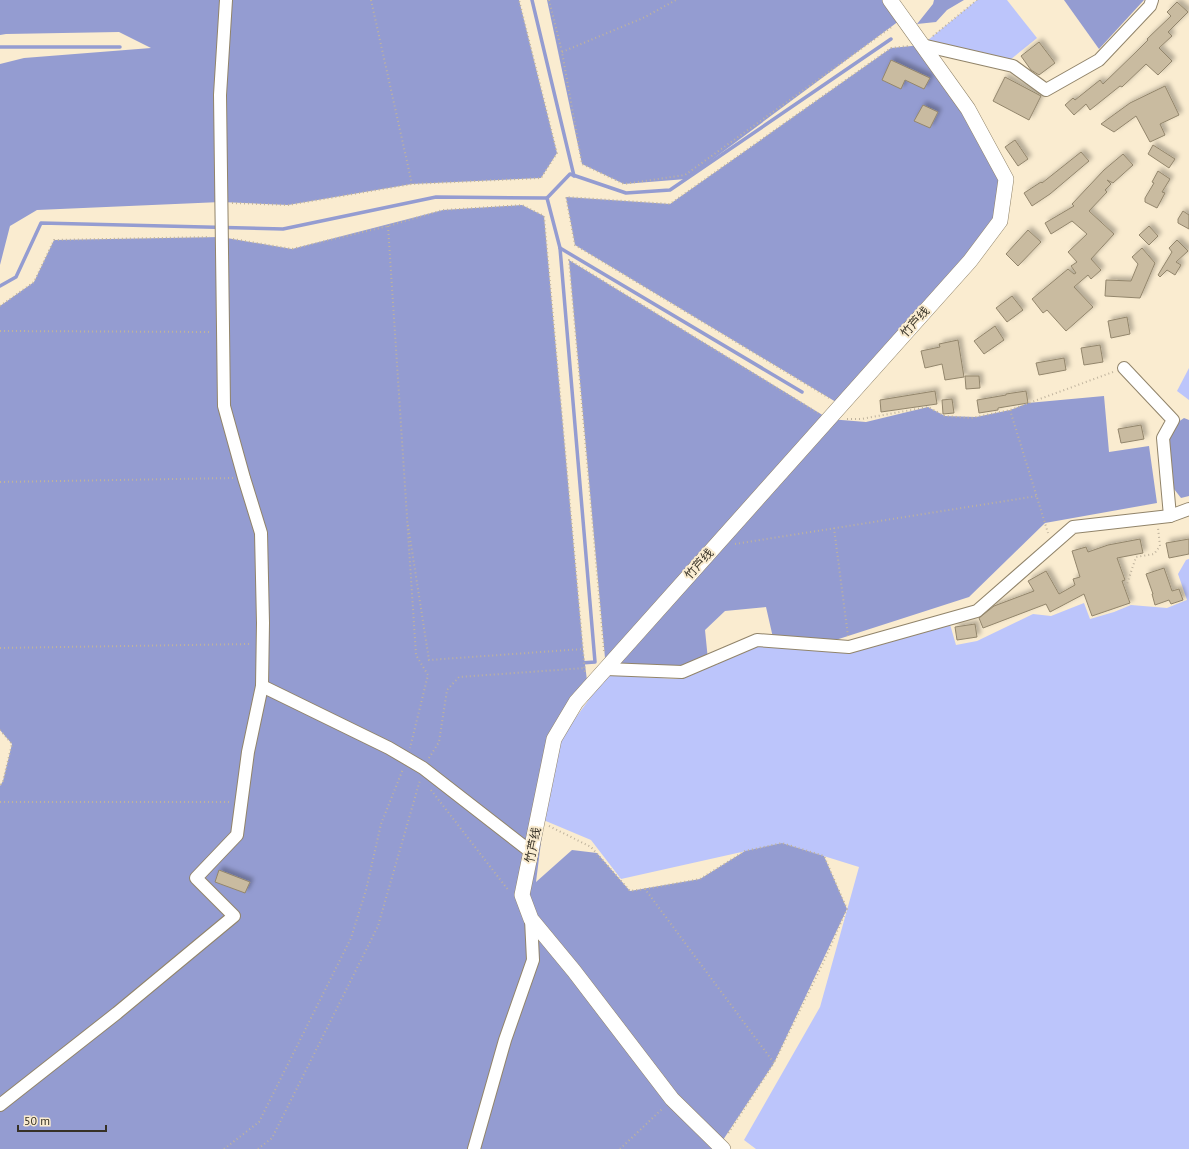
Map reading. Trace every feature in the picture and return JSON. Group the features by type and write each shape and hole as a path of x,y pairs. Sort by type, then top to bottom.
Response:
{"street":[{"path":"0,1105 117,1013 234,916 196,878 237,835 248,752 262,686 263,644 261,532 224,406 220,95 226,0"},
{"name":"竹芦线","path":"721,1148 672,1099 574,971 531,920 522,895 554,739 576,702 970,261 1000,221 1006,179 968,108 890,0"},
{"path":"922,45 1013,66 1046,90 1100,60 1150,6 1152,0"},
{"path":"1124,368 1173,420 1163,438 1170,516"},
{"path":"606,668 682,672 757,640 849,647 977,611 1072,527 1170,516 1189,509"},
{"path":"262,686 416,763 531,852"},
{"path":"474,1149 504,1040 532,960 531,920"}],"path":[{"path":"371,0 412,184"},
{"path":"221,202 288,205 412,184 541,178 557,153 519,0"},
{"path":"549,0 562,52 582,164 624,184 685,175 903,18"},
{"path":"562,52 643,18 676,0"},
{"path":"842,405 575,245 566,196 670,204 891,48 922,45 976,0"},
{"path":"0,306 34,282 54,240 221,229 292,249 388,226 443,210 522,206 544,216 585,667 459,677 447,690 439,742 416,763 381,824 366,890 350,938 259,1122 224,1149"},
{"path":"388,226 416,655 428,675 416,763"},
{"path":"606,668 569,260 829,419 861,420 928,407 945,416 971,418 1010,410 1124,368"},
{"path":"0,330 223,332"},
{"path":"1010,410 1052,545"},
{"path":"0,482 244,478"},
{"path":"714,547 1037,496"},
{"path":"406,512 429,660 583,649"},
{"path":"1126,587 1136,557 1154,554 1160,546 1157,517"},
{"path":"834,528 849,647"},
{"path":"0,648 263,644"},
{"path":"0,730 12,744 3,781 0,786"},
{"path":"258,1149 272,1138 378,926 421,777 426,783"},
{"path":"430,789 512,895"},
{"path":"0,802 241,802"},
{"path":"538,820 591,847 630,891 700,879 745,852 782,843 824,856 847,909 823,963 774,1063 721,1148"},
{"path":"645,889 774,1063"},
{"path":"620,1149 672,1099"}],"shaded area":[{"path":"0,0 519,0 557,153 541,178 412,184 288,205 221,202 37,210 10,226 0,265 0,64 24,58 151,48 119,32 0,35"},
{"path":"547,0 890,0 903,18 686,179 624,184 582,164"},
{"path":"934,0 964,0 947,10 936,22 917,24 933,4"},
{"path":"977,0 1007,0 1037,38 1005,64 922,45"},
{"path":"1064,0 1144,0 1099,49"},
{"path":"922,45 1006,179 1000,221 841,405 575,245 566,197 670,204 891,48"},
{"path":"522,205 544,216 583,649 588,688 554,739 536,882 572,850 597,853 630,891 700,879 745,851 782,843 824,856 847,909 774,1063 719,1146 723,1149 0,1149 0,786 3,781 12,744 0,730 0,306 34,282 54,240 221,237 292,249 443,210"},
{"path":"569,260 829,419 866,422 928,407 945,416 976,417 1010,410 1028,403 1104,396 1109,452 1149,446 1157,503 1045,523 969,597 817,646 774,642 766,607 725,611 705,630 708,660 682,672 606,669"},
{"path":"1189,368 1189,400 1177,391"},
{"path":"1184,418 1189,420 1189,496 1181,498 1174,489 1169,441 1174,425"},
{"path":"1189,559 1189,1149 756,1149 744,1140 820,1007 859,867 782,843 621,879 591,840 541,819 560,739 607,675 677,679 757,640 852,650 949,621 956,645 977,641 1033,614 1051,616 1084,603 1090,619 1131,605 1167,608 1187,600 1178,574 1186,560"}],"building":[{"path":"1177,2 1188,12 1168,32 1172,36 1159,48 1172,61 1158,75 1146,64 1122,87 1120,86 1090,110 1086,104 1074,115 1065,105 1073,98 1075,100 1100,80 1103,84 1171,16 1167,12"},
{"path":"1039,42 1055,63 1039,75 1031,70 1021,56"},
{"path":"891,60 930,78 924,89 905,80 901,89 882,80"},
{"path":"1005,77 1041,96 1029,120 993,101"},
{"path":"1165,86 1179,115 1160,124 1165,135 1150,142 1136,116 1114,132 1101,124 1130,103"},
{"path":"923,105 938,112 930,128 914,121"},
{"path":"1015,140 1028,159 1018,166 1005,147"},
{"path":"1153,145 1175,159 1169,168 1148,154"},
{"path":"1081,152 1089,161 1050,194 1032,206 1024,193 1041,182 1042,183"},
{"path":"1123,154 1133,165 1113,183 1107,180 1111,184 1105,190 1107,192 1089,211 1114,234 1091,259 1101,270 1091,279 1088,275 1074,287 1093,307 1066,331 1047,310 1043,313 1032,299 1068,269 1074,274 1076,273 1071,266 1077,262 1068,252 1087,234 1072,221 1051,234 1045,223 1074,206 1072,204 1104,170"},
{"path":"1158,171 1170,179 1162,192 1165,193 1157,208 1145,202 1145,198 1154,183 1152,182"},
{"path":"1183,211 1189,215 1189,229 1178,223 1178,219"},
{"path":"1149,226 1158,236 1149,245 1139,235"},
{"path":"1028,230 1041,242 1018,266 1006,254"},
{"path":"1177,240 1188,251 1176,262 1181,265 1175,275 1167,270 1160,277 1158,275 1172,252 1169,248"},
{"path":"1142,248 1155,263 1140,298 1105,296 1106,280 1131,281 1138,264 1132,257"},
{"path":"1012,296 1023,310 1007,322 996,308"},
{"path":"1127,317 1130,334 1111,338 1108,321"},
{"path":"995,326 1004,340 984,354 974,341"},
{"path":"958,340 964,377 945,380 942,364 925,368 921,351 940,347 939,344"},
{"path":"1100,345 1103,362 1084,365 1081,348"},
{"path":"1064,358 1066,370 1039,375 1036,363"},
{"path":"965,376 979,376 980,388 966,389"},
{"path":"935,391 937,404 881,412 880,400"},
{"path":"1026,391 1028,403 979,413 977,400"},
{"path":"952,399 954,413 943,414 942,400"},
{"path":"1141,425 1144,439 1121,443 1118,429"},
{"path":"1140,539 1143,553 1117,558 1125,580 1122,581 1130,603 1092,616 1084,594 1050,612 1046,604 983,628 979,618 994,606 1034,591 1028,581 1046,571 1059,594 1075,585 1073,579 1080,577 1072,551 1086,547 1088,552 1108,545"},
{"path":"1189,539 1189,554 1169,558 1166,543"},
{"path":"1164,568 1172,591 1179,589 1183,600 1171,604 1169,600 1155,605 1146,574"},
{"path":"975,624 977,637 957,640 955,627"},
{"path":"219,870 250,882 245,893 215,882"}],"waterway":[{"path":"532,0 574,176"},
{"path":"0,286 16,277 41,223 283,229 436,197 547,198 570,174 626,193 670,190 891,39"},
{"path":"0,47 120,47"},
{"path":"547,198 560,248 595,662 581,663"},
{"path":"560,248 802,392"}]}
